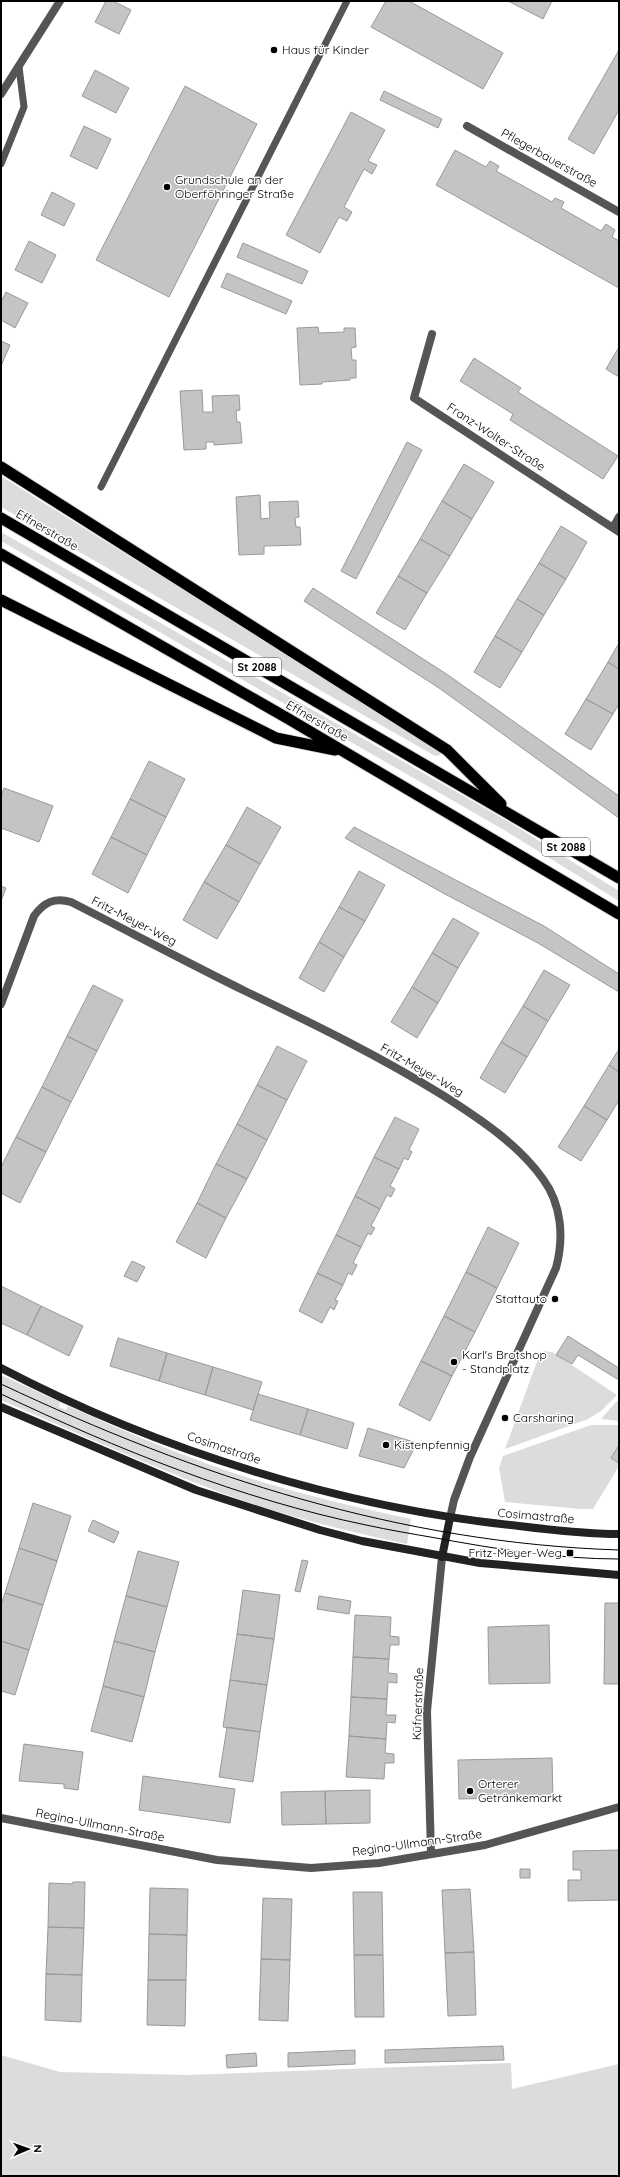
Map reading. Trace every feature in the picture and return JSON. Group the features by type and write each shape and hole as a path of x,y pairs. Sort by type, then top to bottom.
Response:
{"highway":[{"path":"1,467 447,750 513,816"},
{"name":"Effnerstraße","path":"1,518 619,878"},
{"name":"Effnerstraße","path":"1,554 345,752 619,914"},
{"path":"1,600 276,738 345,752"}],"main road":[{"name":"Cosimastraße","path":"1,1368 78,1404 142,1431 267,1475 371,1503 450,1518 559,1531 619,1534"},
{"path":"1,1407 63,1435 210,1495 334,1534 442,1557 503,1566 619,1575"},
{"path":"442,1557 450,1518"}],"street":[{"path":"1,94 60,1"},
{"name":"Pflegerbauerstraße","path":"466,126 619,212"},
{"name":"Franz-Wolter-Straße","path":"432,334 414,398 616,530"},
{"path":"616,530 619,517"},
{"name":"Fritz-Meyer-Weg","path":"1,1004 34,916 41,906 53,900 62,899 71,902 333,1034 420,1081 471,1113 498,1133 544,1179 557,1207 560,1220 562,1239 556,1268 470,1457 454,1500 450,1518"},
{"name":"Küfnerstraße","path":"431,1853 427,1711 442,1557"},
{"name":"Regina-Ullmann-Straße","path":"1,1818 217,1860 300,1868 379,1863 503,1841 619,1807"}],"lane":[{"path":"101,487 347,1"},
{"path":"1,164 24,107 19,67"}],"shaded area":[{"path":"1,476 384,715 438,750 441,755 435,756 1,507"},
{"path":"1,532 509,822 619,891 619,901 504,830 1,541"},
{"path":"543,1351 552,1352 617,1395 601,1411 588,1419 505,1449 539,1356"},
{"path":"1,1375 60,1402 59,1407 66,1410 68,1406 205,1463 252,1479 311,1496 411,1519 407,1544 332,1527 282,1513 233,1497 157,1467 1,1400"},
{"path":"617,1401 619,1402 619,1421 601,1419"},
{"path":"591,1425 619,1425 619,1445 611,1458 619,1463 619,1466 593,1509 505,1502 499,1468 503,1456"},
{"path":"1,2055 60,2072 188,2075 511,2063 512,2089 619,2064 619,2176 1,2176"}],"building":[{"path":"106,1 113,1 131,10 119,34 95,22"},
{"path":"386,1 409,1 503,53 483,89 371,27"},
{"path":"508,1 552,1 543,19"},
{"path":"619,50 619,110 594,154 568,139"},
{"path":"95,70 129,88 116,113 82,96"},
{"path":"185,86 257,124 169,297 96,260"},
{"path":"384,91 442,119 438,128 380,100"},
{"path":"351,112 385,130 368,161 377,165 372,174 364,169 344,207 352,212 347,221 339,217 320,253 286,235"},
{"path":"84,126 111,139 97,169 70,156"},
{"path":"455,150 486,167 490,161 499,166 496,171 552,202 555,198 564,202 561,208 601,231 606,224 615,230 612,237 619,241 619,288 436,185"},
{"path":"52,192 75,204 64,226 41,215"},
{"path":"29,241 56,255 42,283 15,270"},
{"path":"243,243 308,271 302,284 237,257"},
{"path":"227,273 292,301 286,314 221,287"},
{"path":"6,292 28,303 15,328 1,320 1,302"},
{"path":"318,327 319,333 344,332 344,328 355,328 356,347 351,348 352,360 356,360 356,378 350,378 350,380 322,382 322,384 300,385 297,328"},
{"path":"1,341 10,345 1,366"},
{"path":"619,347 619,377 606,369"},
{"path":"474,358 521,388 518,392 618,456 603,479 510,420 513,414 460,381"},
{"path":"202,390 203,412 213,412 212,396 239,395 240,410 236,411 237,422 240,422 242,443 214,445 214,442 206,442 206,449 184,450 180,391"},
{"path":"407,442 422,450 356,579 341,571"},
{"path":"464,464 494,482 472,519 442,501"},
{"path":"260,495 261,519 270,518 269,502 298,501 299,517 295,518 296,527 300,527 301,545 264,546 264,554 239,555 236,497"},
{"path":"442,501 472,519 450,556 420,539"},
{"path":"561,526 587,542 566,579 539,563"},
{"path":"420,539 450,556 427,593 398,576"},
{"path":"539,563 566,579 544,615 517,599"},
{"path":"398,576 427,593 405,630 376,613"},
{"path":"313,588 448,675 619,796 619,818 439,688 304,601"},
{"path":"517,599 544,615 522,652 495,636"},
{"path":"495,636 522,652 500,688 474,672"},
{"path":"619,643 619,669 608,662"},
{"path":"608,662 619,669 619,704 613,714 586,699"},
{"path":"586,699 613,714 591,750 565,734"},
{"path":"149,761 185,779 166,817 130,799"},
{"path":"4,788 53,806 39,842 1,828 1,796"},
{"path":"130,799 166,817 147,855 111,837"},
{"path":"247,807 281,827 260,864 226,845"},
{"path":"354,827 544,926 619,974 619,992 538,943 443,893 345,838"},
{"path":"111,837 147,855 128,893 92,874"},
{"path":"226,845 260,864 239,902 204,882"},
{"path":"359,871 385,885 365,921 339,907"},
{"path":"204,882 239,902 217,939 183,920"},
{"path":"1,886 6,888 1,901"},
{"path":"339,907 365,921 344,957 319,942"},
{"path":"453,918 479,933 458,968 432,953"},
{"path":"319,942 344,957 324,992 299,978"},
{"path":"432,953 458,968 438,1003 412,987"},
{"path":"544,970 570,985 548,1021 523,1006"},
{"path":"93,985 123,1000 97,1051 67,1036"},
{"path":"412,987 438,1003 417,1038 391,1022"},
{"path":"523,1006 548,1021 527,1057 501,1042"},
{"path":"67,1036 97,1051 71,1102 42,1087"},
{"path":"501,1042 527,1057 505,1093 480,1078"},
{"path":"277,1046 307,1061 287,1100 257,1085"},
{"path":"619,1049 619,1072 609,1065"},
{"path":"609,1065 619,1072 619,1100 607,1120 584,1106"},
{"path":"257,1085 287,1100 267,1140 237,1124"},
{"path":"42,1087 71,1102 46,1152 16,1137"},
{"path":"584,1106 607,1120 581,1161 558,1147"},
{"path":"395,1117 419,1129 409,1150 412,1152 408,1160 404,1158 399,1169 374,1157"},
{"path":"237,1124 267,1140 247,1179 216,1164"},
{"path":"16,1137 46,1152 20,1203 1,1193 1,1167"},
{"path":"374,1157 399,1169 390,1186 395,1189 391,1197 387,1195 380,1209 355,1196"},
{"path":"216,1164 247,1179 226,1218 197,1203"},
{"path":"355,1196 380,1209 371,1226 375,1228 371,1235 368,1233 361,1247 336,1235"},
{"path":"197,1203 226,1218 206,1258 176,1242"},
{"path":"488,1227 519,1243 497,1288 466,1272"},
{"path":"336,1235 361,1247 353,1263 357,1265 352,1275 348,1273 343,1285 317,1273"},
{"path":"132,1261 145,1267 137,1282 124,1276"},
{"path":"466,1272 497,1288 475,1332 444,1316"},
{"path":"317,1273 343,1285 335,1300 338,1301 334,1310 330,1307 322,1323 299,1311"},
{"path":"1,1286 41,1306 27,1335 1,1323"},
{"path":"41,1306 83,1326 69,1356 27,1335"},
{"path":"444,1316 475,1332 452,1376 421,1361"},
{"path":"568,1336 619,1368 619,1380 578,1355 572,1364 556,1355"},
{"path":"118,1338 167,1353 159,1381 110,1366"},
{"path":"167,1353 213,1367 205,1395 159,1381"},
{"path":"421,1361 452,1376 430,1421 399,1405"},
{"path":"213,1367 262,1382 253,1410 205,1395"},
{"path":"258,1394 308,1409 300,1435 250,1420"},
{"path":"308,1409 354,1423 347,1449 300,1435"},
{"path":"368,1428 417,1443 404,1468 359,1456"},
{"path":"619,1445 619,1463 611,1458"},
{"path":"33,1503 71,1516 57,1561 19,1548"},
{"path":"93,1520 119,1532 114,1543 88,1531"},
{"path":"19,1548 57,1561 43,1605 5,1593"},
{"path":"138,1551 179,1562 167,1607 126,1596"},
{"path":"302,1560 308,1561 300,1592 295,1591"},
{"path":"243,1590 280,1595 274,1639 237,1634"},
{"path":"5,1593 43,1605 29,1650 1,1641 1,1605"},
{"path":"126,1596 167,1607 155,1652 114,1641"},
{"path":"319,1596 351,1601 349,1614 317,1609"},
{"path":"605,1603 619,1603 619,1684 604,1684"},
{"path":"355,1615 391,1617 390,1636 399,1637 399,1645 390,1645 389,1659 353,1657"},
{"path":"549,1625 550,1683 489,1684 488,1627"},
{"path":"237,1634 274,1639 267,1685 230,1680"},
{"path":"1,1641 29,1650 15,1695 1,1691"},
{"path":"114,1641 155,1652 144,1697 103,1686"},
{"path":"353,1657 389,1659 388,1673 397,1674 397,1683 388,1682 387,1699 351,1697"},
{"path":"230,1680 267,1685 260,1732 223,1727"},
{"path":"103,1686 144,1697 132,1742 91,1731"},
{"path":"351,1697 387,1699 386,1715 396,1715 395,1723 387,1722 386,1739 349,1736"},
{"path":"227,1727 260,1732 253,1782 219,1777"},
{"path":"349,1736 386,1739 385,1753 394,1754 394,1763 385,1763 384,1779 346,1777"},
{"path":"24,1744 83,1752 78,1790 64,1788 64,1784 19,1781"},
{"path":"552,1758 553,1797 459,1799 458,1760"},
{"path":"143,1776 235,1789 230,1823 139,1810"},
{"path":"370,1790 370,1823 326,1824 325,1791"},
{"path":"325,1791 326,1824 282,1825 281,1792"},
{"path":"619,1850 619,1900 568,1901 568,1880 581,1880 581,1870 573,1870 573,1851"},
{"path":"520,1869 530,1869 530,1878 520,1878"},
{"path":"73,1882 85,1882 84,1928 48,1927 49,1883 72,1884"},
{"path":"150,1888 188,1889 187,1935 149,1934"},
{"path":"470,1889 474,1952 445,1953 442,1890"},
{"path":"353,1892 382,1892 383,1955 354,1955"},
{"path":"263,1898 292,1899 290,1960 261,1959"},
{"path":"48,1927 84,1928 82,1975 46,1974"},
{"path":"149,1934 187,1935 186,1980 148,1980"},
{"path":"474,1952 476,2015 448,2016 445,1953"},
{"path":"354,1955 383,1955 384,2017 355,2017"},
{"path":"261,1959 290,1960 288,2021 259,2020"},
{"path":"46,1974 82,1975 81,2022 45,2020"},
{"path":"148,1980 186,1980 185,2026 147,2025"},
{"path":"503,2046 504,2060 385,2063 385,2050"},
{"path":"355,2050 355,2064 288,2067 288,2053"},
{"path":"256,2053 257,2066 227,2068 226,2055"}],"tram line":[{"path":"1,1384 75,1418 150,1448 225,1476 302,1499 379,1519 458,1534 538,1545 619,1550"},
{"path":"1,1394 134,1453 226,1487 319,1514 392,1530 504,1549 550,1555 596,1559 619,1559"}],"place":[{"name":"Haus für Kinder","path":"274,50"},
{"name":"Grundschule an der Oberföhringer Straße","path":"167,187"},
{"name":"Stattauto","path":"555,1299"},
{"name":"Karl's Brotshop - Standplatz","path":"454,1362"},
{"name":"Carsharing","path":"505,1418"},
{"name":"Kistenpfennig","path":"386,1445"},
{"name":"Fritz-Meyer-Weg","path":"570,1553"},
{"name":"Orterer Getränkemarkt","path":"470,1791"}]}
